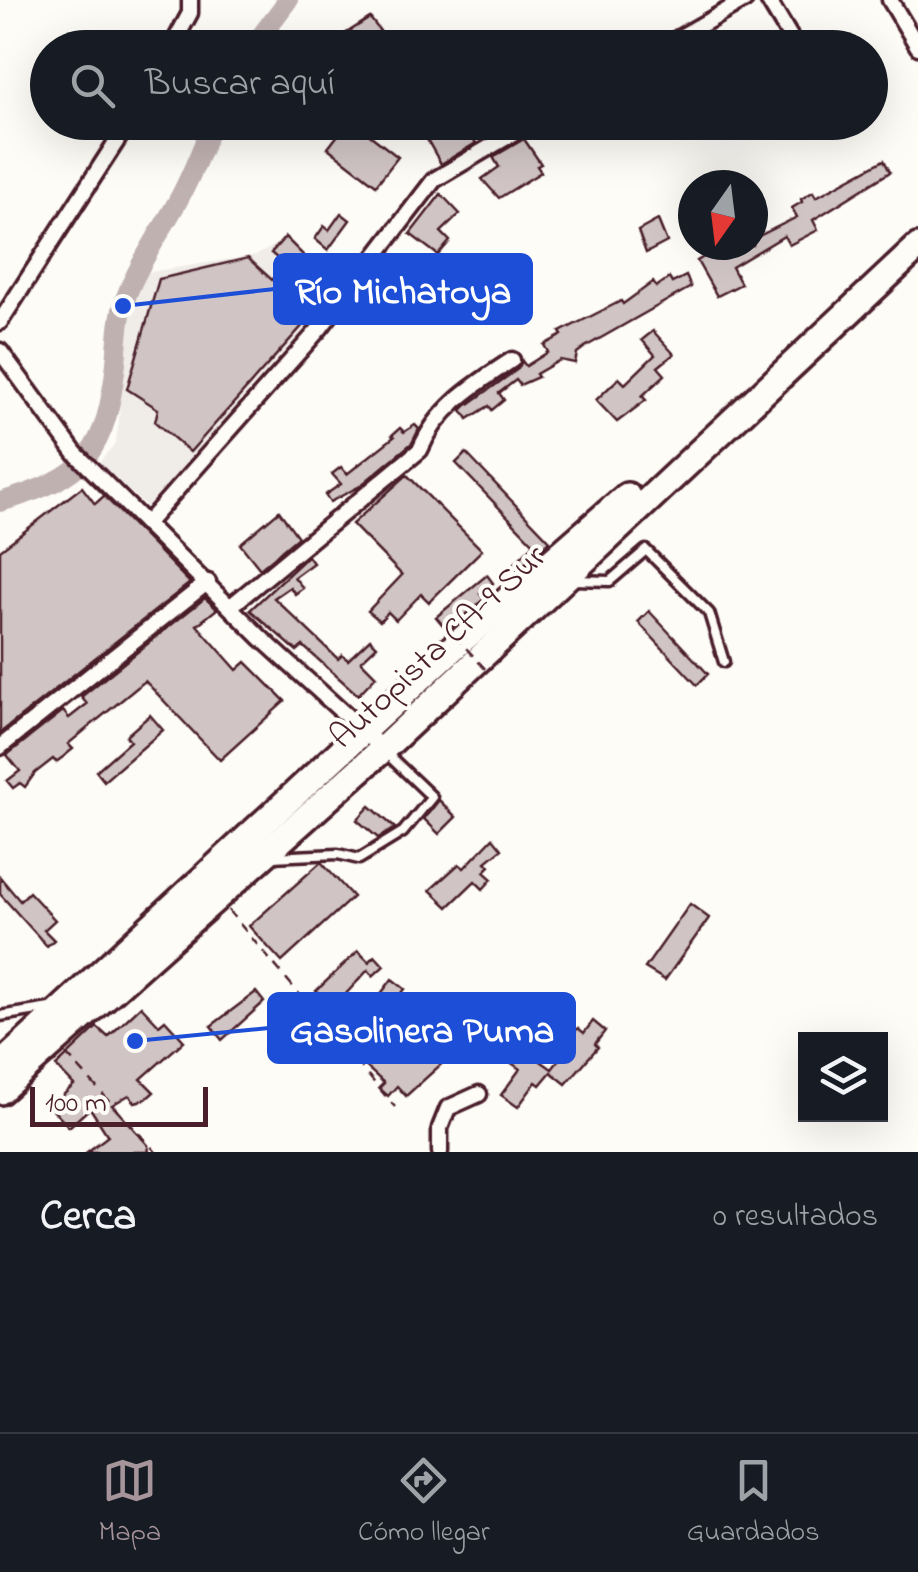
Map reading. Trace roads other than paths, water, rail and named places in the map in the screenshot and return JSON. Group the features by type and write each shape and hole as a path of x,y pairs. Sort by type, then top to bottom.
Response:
{"highway":[{"name":"Autopista CA-9 Sur","path":"0,1091 262,858 456,646 636,489 918,229"},
{"name":"Autopista CA-9 Sur","path":"0,1066 64,1006 564,580 918,247"}],"street":[{"path":"181,30 190,13 190,0"},
{"path":"692,30 745,0"},
{"path":"768,0 786,30"},
{"path":"890,0 918,47"},
{"path":"0,322 116,140"},
{"path":"146,524 322,327 434,180 502,140"},
{"path":"0,351 92,470 261,638 374,740"},
{"path":"231,606 420,450 430,425 464,392 512,360"},
{"path":"0,746 208,582"},
{"path":"440,1152 440,1128 448,1108 479,1094"}],"lane":[{"path":"564,580 610,580 646,550 709,613 724,662"},
{"path":"262,858 338,854 359,859 402,832 432,797 374,740"},
{"path":"0,1016 64,1006"}],"waterway":[{"path":"266,30 288,0"},
{"path":"0,502 30,493 72,470 98,440 112,394 124,302 143,260 175,207 205,140"}],"place":[{"name":"Río Michatoya","path":"123,306"},
{"name":"Gasolinera Puma","path":"135,1041"}]}
